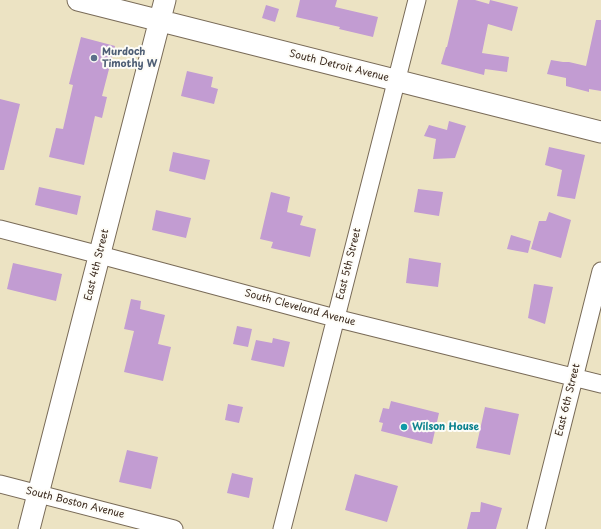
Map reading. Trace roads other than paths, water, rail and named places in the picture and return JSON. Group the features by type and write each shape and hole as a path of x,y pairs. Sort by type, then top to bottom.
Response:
{"street":[{"name":"South Detroit Avenue","path":"78,0 601,132"},
{"name":"East 4th Street","path":"29,529 165,0"},
{"name":"East 5th Street","path":"282,529 417,0"},
{"name":"South Cleveland Avenue","path":"0,229 335,318 601,384"},
{"name":"East 6th Street","path":"536,529 601,271"},
{"name":"South Boston Avenue","path":"0,484 174,529"}],"place":[{"name":"Murdoch Timothy W","path":"94,58"},
{"name":"Wilson House","path":"404,427"}]}
